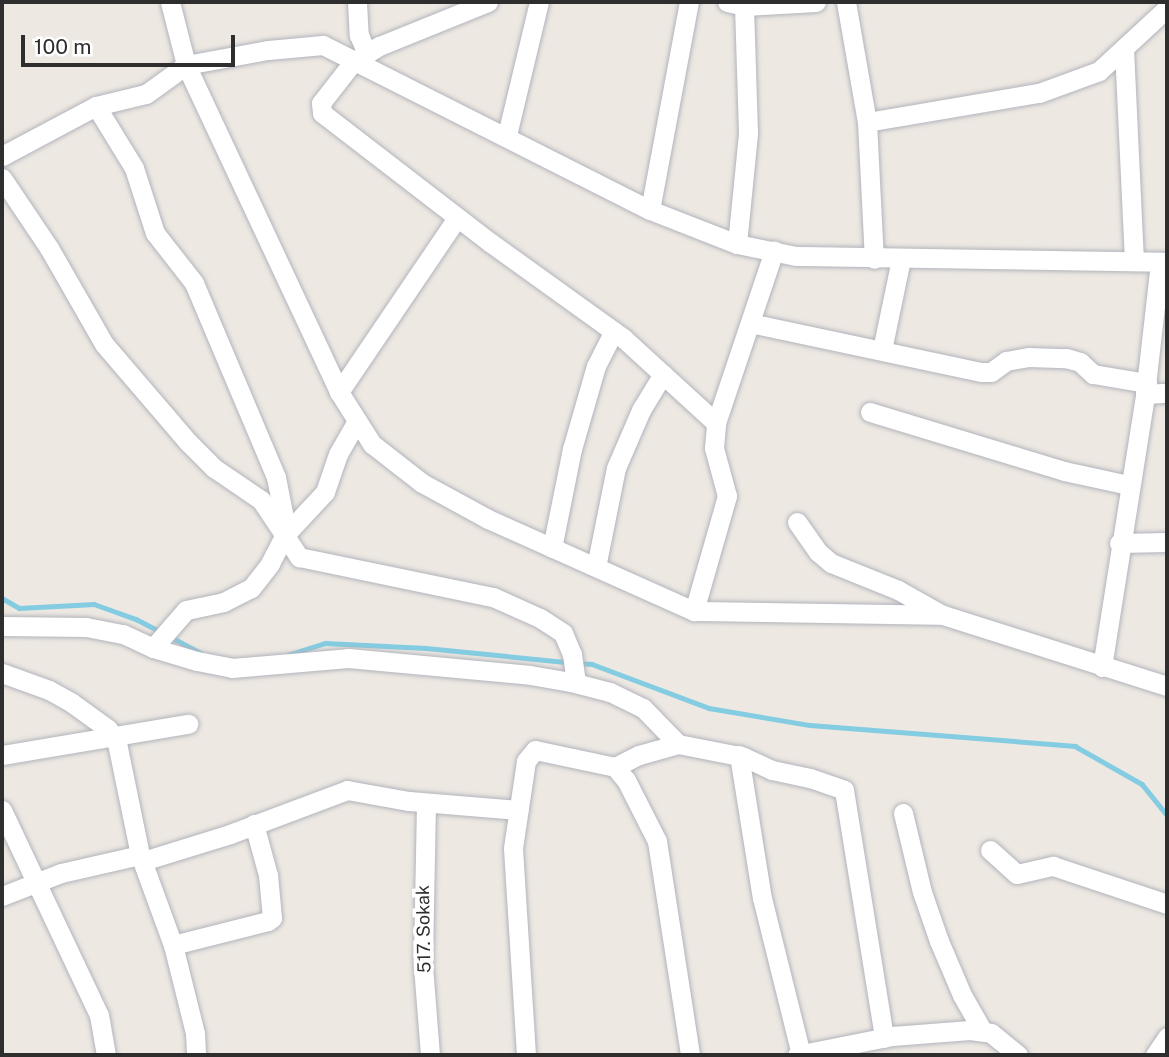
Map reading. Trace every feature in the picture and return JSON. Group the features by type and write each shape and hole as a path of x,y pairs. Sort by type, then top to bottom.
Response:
{"street":[{"path":"170,2 186,65 339,392 372,444 422,483 488,519 694,611 943,615"},
{"path":"357,2 360,58"},
{"path":"488,2 360,58 321,103 322,113 457,218 614,331 716,423"},
{"path":"507,135 539,2"},
{"path":"650,210 690,2"},
{"path":"737,244 748,133 736,4 816,2"},
{"path":"846,2 867,122 874,259"},
{"path":"867,122 1039,93 1099,71 1167,8"},
{"path":"2,156 96,106 146,94 186,65 268,50 323,45 360,58 650,210 737,244 796,256 1163,262 1146,388 1101,667"},
{"path":"1124,49 1134,261"},
{"path":"96,106 134,168 155,233 194,283 220,341 276,477 284,536"},
{"path":"2,178 49,248 104,344 188,442 214,468 261,500 299,557 493,597 540,618 563,633 572,654 576,683"},
{"path":"339,392 457,218"},
{"path":"694,611 727,496 714,448 716,423 774,251"},
{"path":"881,350 901,259"},
{"path":"750,323 981,372 991,372 1006,361 1028,357 1066,358 1080,362 1093,374 1167,393"},
{"path":"552,548 572,449 596,366 614,331"},
{"path":"596,567 616,468 641,410 663,374"},
{"path":"870,412 1064,471 1129,485"},
{"path":"156,645 173,621 186,610 224,602 251,588 270,564 284,536 324,492 338,454 358,421"},
{"path":"797,522 818,552 831,563 898,590 943,615 1167,686"},
{"path":"1119,543 1167,542"},
{"path":"2,626 86,626 232,668 348,658 530,675 576,683 610,692 643,708 678,744"},
{"path":"2,673 49,690 108,729 117,743 141,858 173,945 195,1034 196,1055"},
{"path":"2,755 188,724"},
{"path":"615,767 639,755 678,744 739,755 772,771 810,778 844,790 884,1038"},
{"path":"526,1055 513,848 526,761 535,750 615,767 626,780 657,841 690,1055"},
{"path":"739,755 762,898 799,1055 884,1038 982,1030 991,1033 1017,1055"},
{"path":"2,896 61,873 141,858 254,824 347,790 426,803 519,810"},
{"name":"517. Sokak","path":"426,803 423,966 430,1055"},
{"path":"2,810 99,1015 106,1055"},
{"path":"903,813 922,892 939,941 962,995 982,1030"},
{"path":"173,945 272,918 268,876 254,824"},
{"path":"990,850 1017,874 1053,866 1167,904"},
{"path":"1155,1055 1167,1037"}],"waterway":[{"path":"2,598 19,608 94,604 136,619 161,632"},
{"path":"169,636 201,653"},
{"path":"288,655 325,643 426,648 567,662"},
{"path":"579,663 592,664 709,708 810,725 1075,746 1142,784 1167,815"}]}
